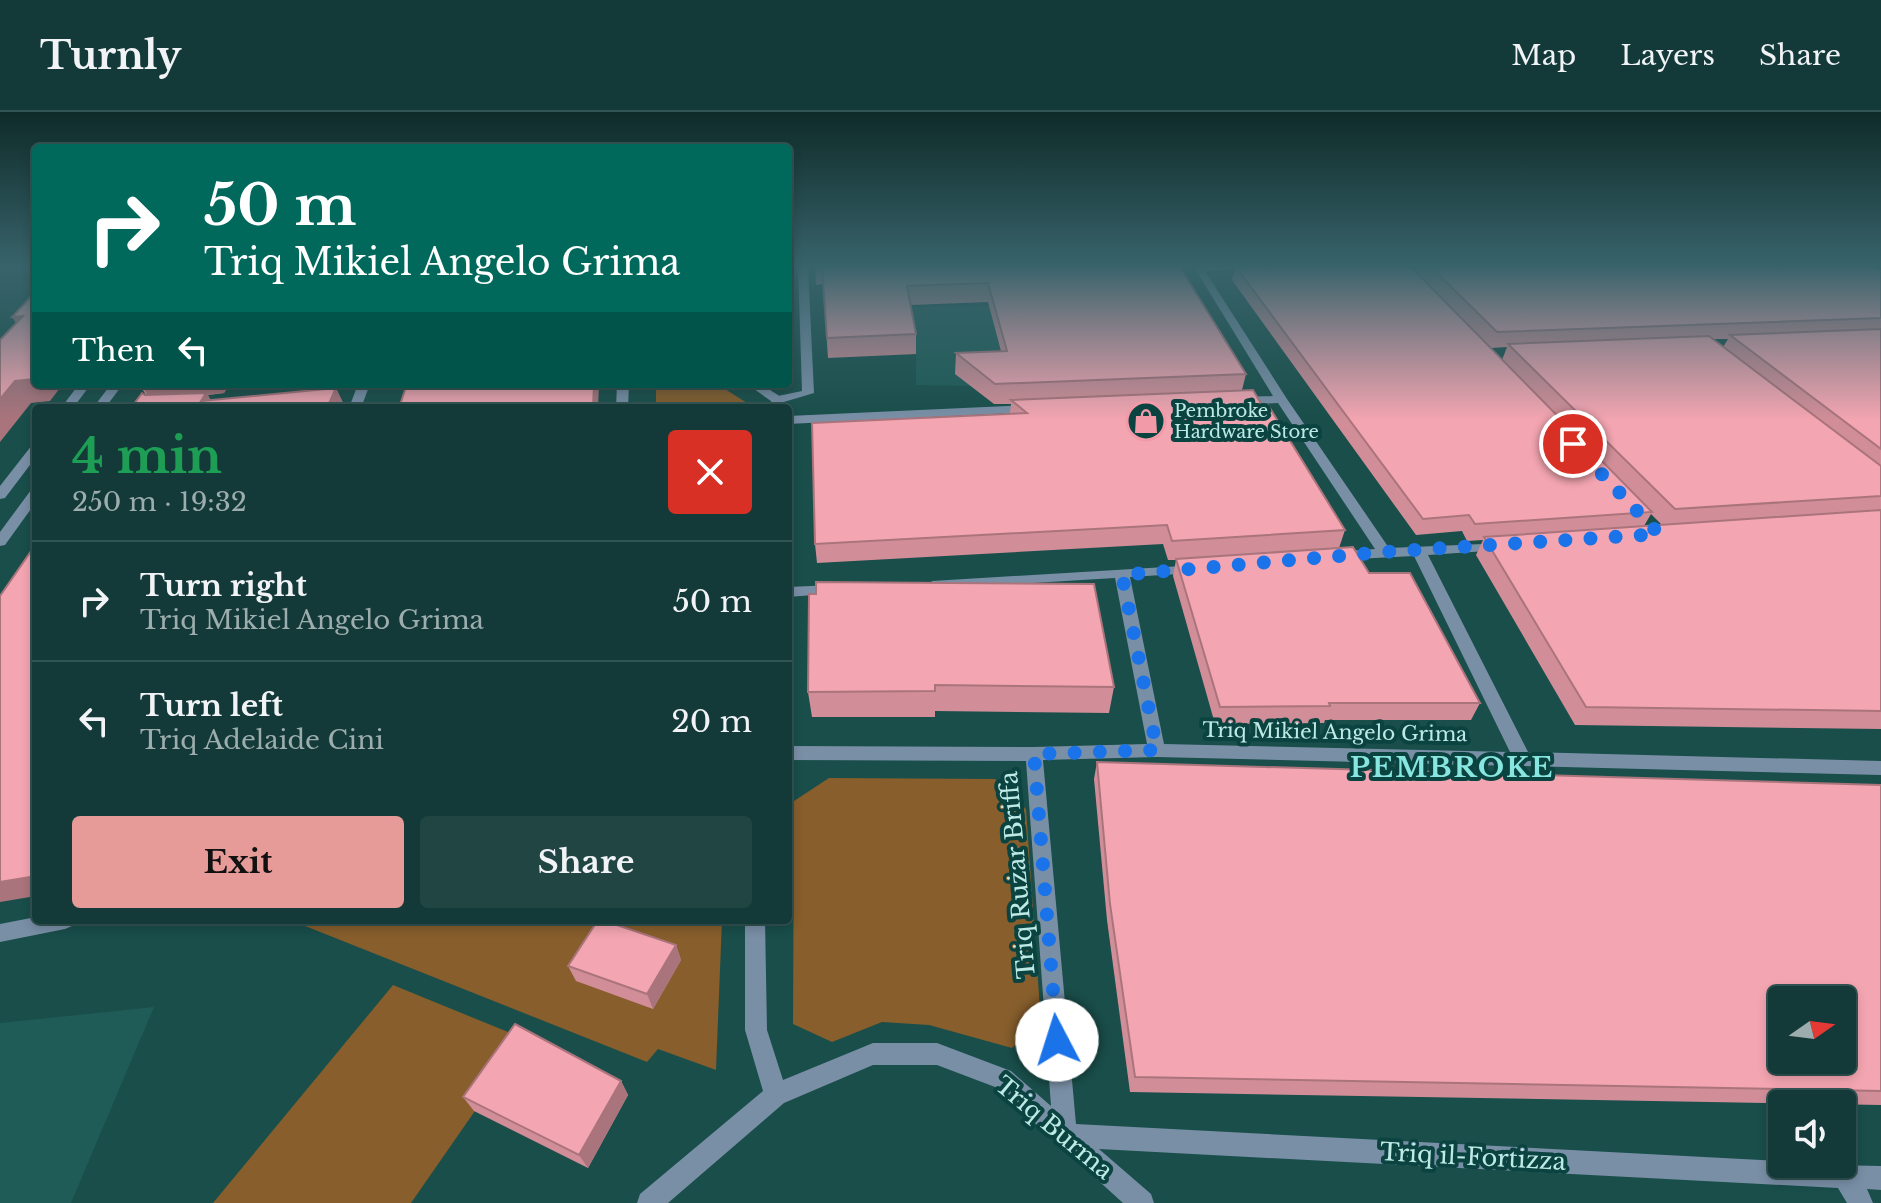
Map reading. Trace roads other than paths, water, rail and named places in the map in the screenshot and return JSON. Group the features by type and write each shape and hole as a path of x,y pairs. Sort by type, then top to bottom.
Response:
{"street":[{"path":"758,388 777,404 808,393 805,318"},
{"path":"1235,318 1281,399 1384,552"},
{"path":"296,394 331,388"},
{"path":"1217,402 1281,399"},
{"path":"792,420 1042,409"},
{"path":"0,495 32,453"},
{"path":"0,542 32,498"},
{"path":"1323,558 1524,544"},
{"path":"1419,552 1522,758"},
{"path":"915,586 1214,567"},
{"path":"1122,575 1157,750"},
{"path":"792,592 852,589"},
{"name":"Triq Mikiel Angelo Grima","path":"792,753 1034,754 1157,750 1881,768"},
{"name":"Triq Rużar Briffa","path":"1034,754 1065,1135"},
{"path":"0,933 45,924"},
{"path":"755,924 756,1030 776,1095"},
{"name":"Triq Burma","path":"649,1203 776,1095 873,1054 937,1054 1003,1079 1142,1203"},
{"name":"Triq il-Fortizza","path":"1065,1135 1768,1173"},
{"name":"Triq il-Fortizza","path":"1856,1177 1881,1178"},
{"path":"1846,1178 1861,1203"}],"place":[{"name":"Pembroke Hardware Store","path":"1146,421"}],"district":[{"name":"PEMBROKE","path":"1452,767"}]}
